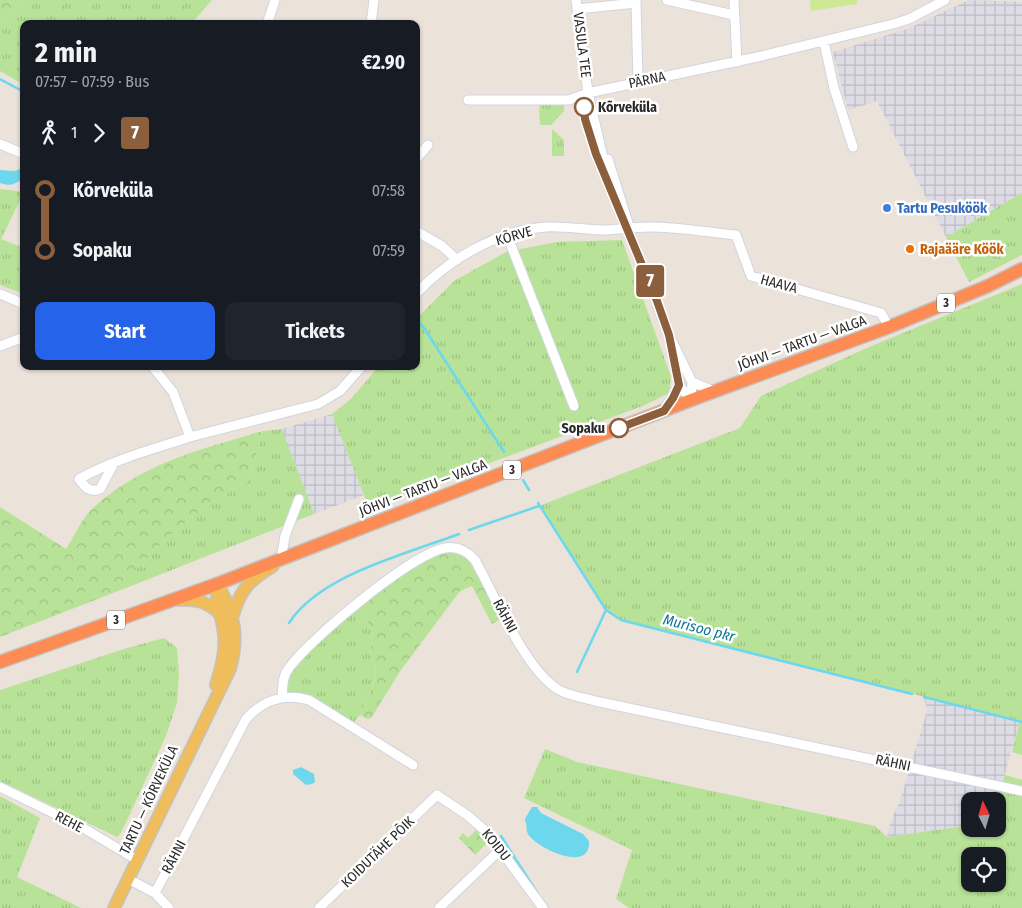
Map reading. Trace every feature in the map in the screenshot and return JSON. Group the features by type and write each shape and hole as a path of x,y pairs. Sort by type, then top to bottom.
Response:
{"highway":[{"name":"JÕHVI — TARTU — VALGA","path":"0,662 218,584 691,400 888,327 988,286 1022,269"}],"main road":[{"path":"233,614 243,589 257,576 286,558"},
{"name":"TARTU — KÕRVEKÜLA","path":"210,706 224,659 224,634 216,598 218,584"},
{"name":"TARTU — KÕRVEKÜLA","path":"114,908 210,706 223,686 234,655 236,634 233,614 218,584"},
{"path":"170,601 193,599 205,602 219,613"}],"street":[{"path":"268,20 275,0"},
{"path":"372,20 374,0"},
{"path":"667,0 734,15"},
{"path":"734,0 737,62"},
{"name":"PÄRNA","path":"468,100 569,100 588,93 824,42 909,19 945,0"},
{"path":"577,4 636,2 638,82"},
{"name":"VASULA TEE","path":"577,4 588,93 608,179 622,218 629,228 669,335 692,382 691,400"},
{"path":"824,42 834,88 853,147"},
{"path":"0,144 20,152"},
{"path":"420,154 428,145"},
{"name":"HAAVA","path":"629,228 649,227 736,234 751,276 880,313 888,327"},
{"name":"KÕRVE","path":"420,290 438,273 457,260 507,236 544,228 604,230 629,228"},
{"path":"420,233 442,246 457,260"},
{"path":"507,236 574,406"},
{"path":"0,294 20,302"},
{"name":"VASULA TEE","path":"669,335 679,385 691,400"},
{"path":"0,346 20,338"},
{"path":"155,370 173,392 190,437"},
{"path":"113,465 100,489 95,491 86,488 79,480 113,465 190,437 318,404 340,391 358,370"},
{"path":"692,382 716,391"},
{"path":"664,411 679,385"},
{"path":"286,558 285,536 299,498"},
{"name":"RÄHNI","path":"155,893 246,719 264,703 282,697 283,679 288,669 306,649 392,576 426,554 445,548 458,548 467,552 475,560 533,665 551,685 567,694 1022,791"},
{"path":"282,697 298,697 309,700 413,765"},
{"name":"REHE","path":"0,787 80,826 137,860"},
{"name":"KOIDU","path":"437,795 480,826 501,849 543,908"},
{"name":"KOIDUTÄHE PÕIK","path":"319,908 437,795"},
{"path":"439,908 501,849"},
{"path":"128,879 155,893 169,908"}],"shaded area":[{"path":"969,0 1022,2 1022,193 946,237 877,101 848,110 833,52 907,29"},
{"path":"332,414 364,495 314,514 282,429"},
{"path":"924,697 1020,721 1000,792 961,792 961,826 887,837 890,823 900,801 927,711"}],"green space":[{"path":"0,0 26,0 0,26"},
{"path":"26,0 212,0 194,20 20,20 20,83 0,71 0,26"},
{"path":"810,0 857,0 857,4 811,11"},
{"path":"539,104 564,104 564,111 551,125 540,125"},
{"path":"552,129 564,140 564,156 552,156"},
{"path":"0,189 20,192 20,200 1,239 20,246 20,292 0,285"},
{"path":"1022,193 1022,255 969,282 946,237"},
{"path":"622,240 671,377 669,393 645,405 369,508 332,414 351,399 376,370 420,370 420,315 454,281 506,252 557,242"},
{"path":"1022,284 1022,755 1012,752 1020,721 621,620 606,610 539,506 740,428 761,396 869,347"},
{"path":"282,429 314,514 131,586 129,575 167,538 213,501 249,481 263,431"},
{"path":"263,431 249,481 213,501 167,538 130,575 131,586 0,637 0,507 66,549 87,514 110,494 130,481 172,460 217,444"},
{"path":"445,548 464,554 502,618 492,624 472,586 460,591 401,670 371,718 367,719 360,715 376,678 375,666 370,655 373,635 360,602 392,576"},
{"path":"360,602 373,635 370,655 375,666 376,677 360,715 351,726 309,700 282,697 288,669"},
{"path":"164,638 177,648 179,674 177,703 166,736 121,833 117,837 0,781 0,690 124,649"},
{"path":"545,749 577,762 875,826 887,837 961,826 961,838 1006,838 1006,792 1000,792 1005,775 1022,780 1022,908 629,908 616,899 632,850 524,798"},
{"path":"0,796 40,818 17,877 81,908 0,908"},
{"path":"476,830 488,842 475,855 459,838 463,833 468,838"}],"water":[{"path":"20,169 20,180 10,185 0,183 0,170 15,171"},
{"path":"301,767 314,774 315,782 306,785 293,774 293,770"},
{"path":"532,807 537,807 541,813 583,834 589,841 587,851 581,856 562,855 551,851 533,839 527,833 525,820"}],"waterway":[{"name":"Murisoo pkr","path":"0,79 20,90"},
{"name":"Murisoo pkr","path":"420,324 504,452"},
{"name":"Murisoo pkr","path":"523,480 529,490"},
{"name":"Murisoo pkr","path":"538,503 606,610 621,620 912,694"},
{"path":"469,530 539,506"},
{"path":"289,623 303,606 342,579 390,558 459,534"},
{"path":"577,672 606,610"},
{"name":"Murisoo pkr","path":"924,697 1022,722"},
{"path":"501,836 538,894"}],"bus line":[{"name":"7","path":"584,107 585,119 596,154 608,179 622,218 629,228 669,335 679,385 676,394 664,411 619,428"}],"place":[{"name":"Kõrveküla","path":"584,107"},
{"name":"Tartu Pesuköök","path":"887,208"},
{"name":"Rajaääre Köök","path":"910,249"},
{"name":"Sopaku","path":"619,428"}]}
